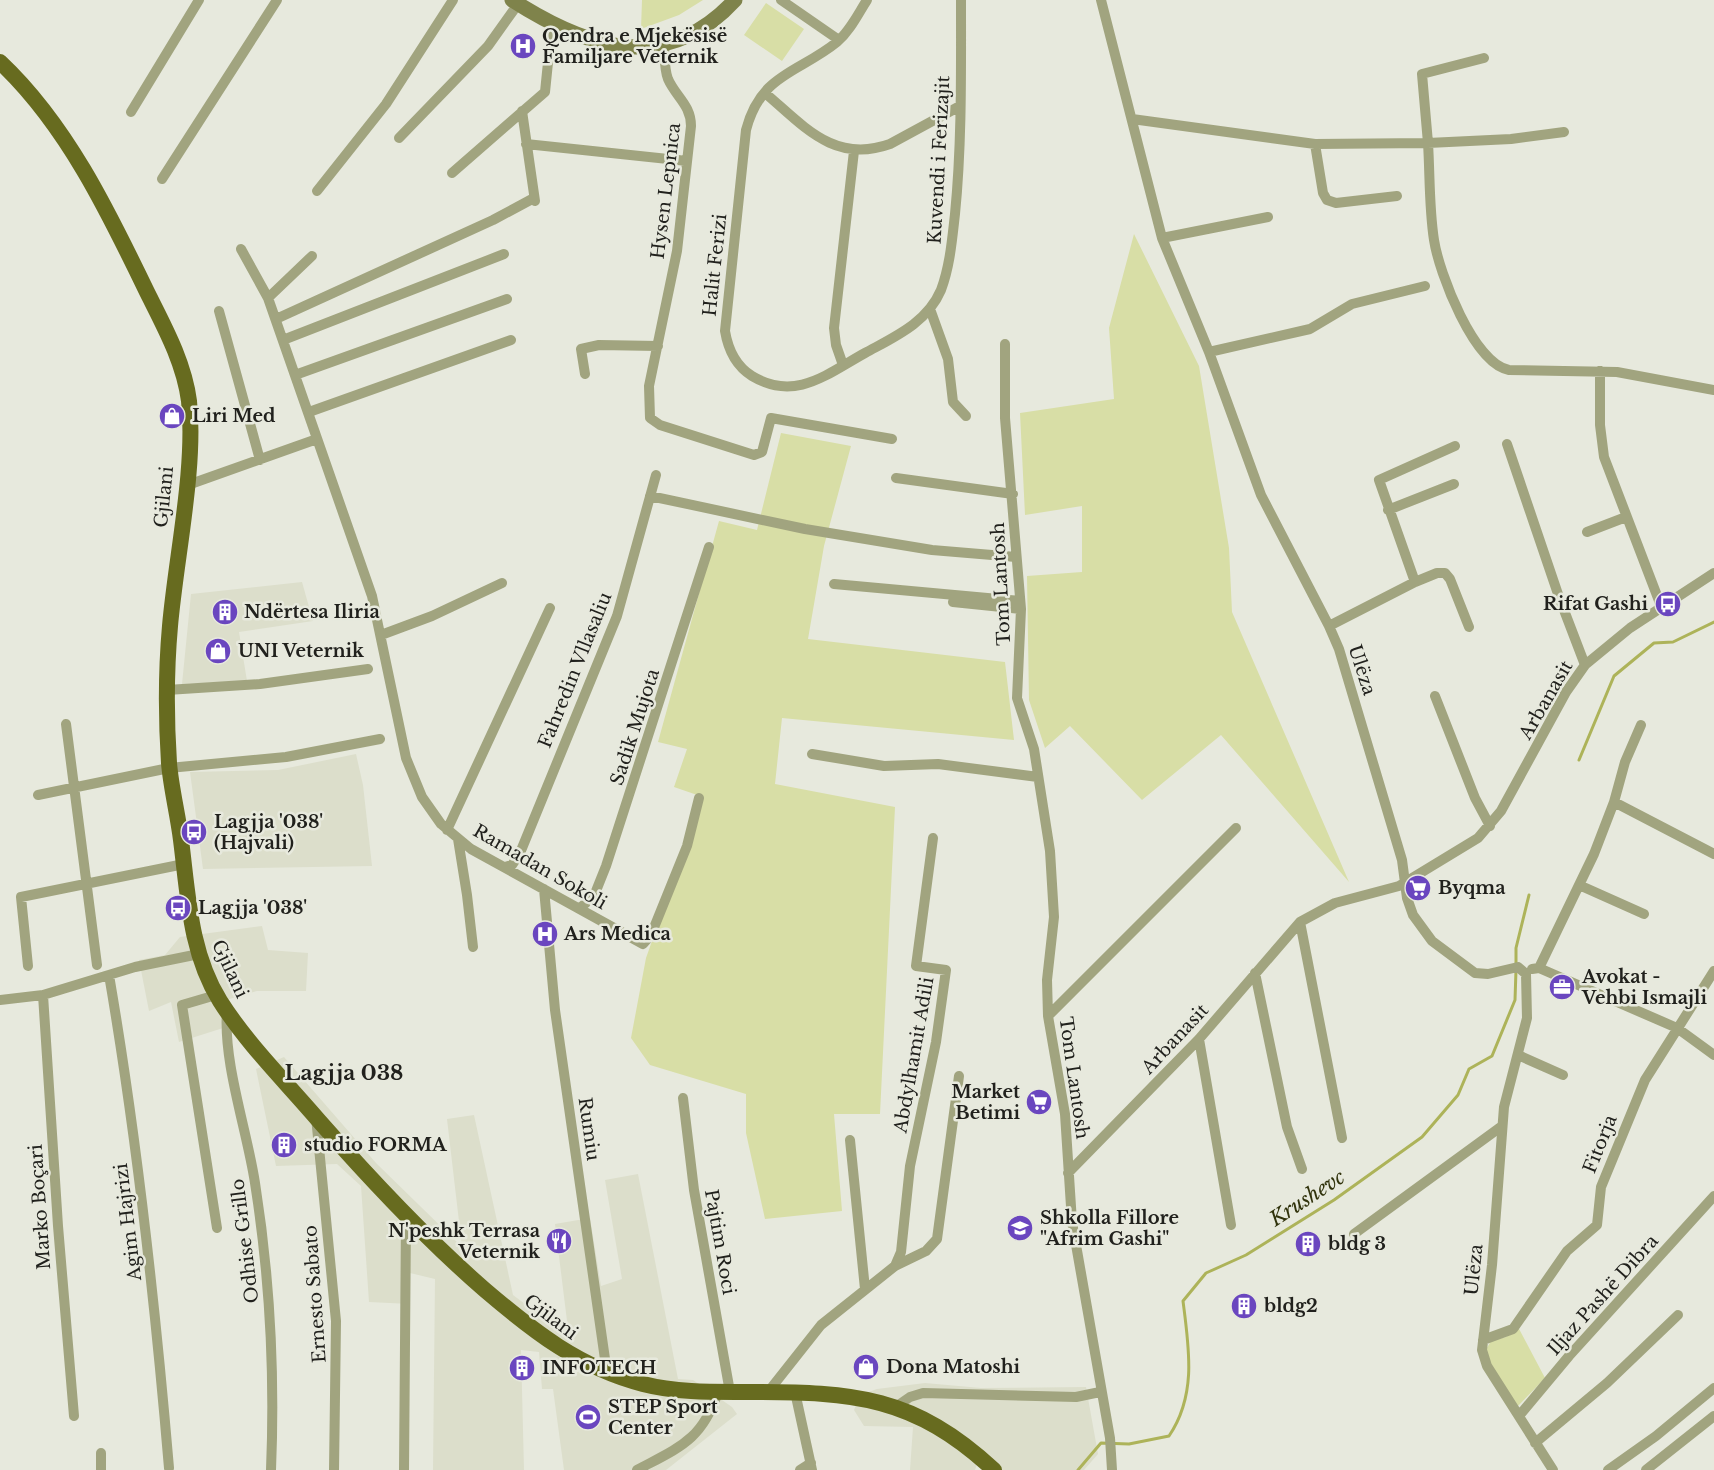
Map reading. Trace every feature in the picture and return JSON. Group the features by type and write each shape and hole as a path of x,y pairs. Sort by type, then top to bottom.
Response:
{"main road":[{"name":"Gjilani","path":"0,62 40,104 69,147 124,245 177,355 189,405 185,486 170,629 167,690 169,768 199,954 216,995 227,1011 250,1042 406,1217 459,1268 531,1329 563,1352 608,1373 660,1388 724,1392 838,1394 897,1406 953,1438 994,1470"}],"street":[{"path":"131,112 199,0"},
{"path":"162,179 251,37 277,0"},
{"path":"318,190 387,104 453,0"},
{"path":"399,138 488,46 515,2 552,23 582,36 621,46 664,45 683,40 708,26 735,0"},
{"path":"781,0 839,40"},
{"name":"Halit Ferizi","path":"867,0 839,40 779,76 753,110 746,130 725,318 726,340 734,358 748,373 782,387 804,385 911,326 930,309"},
{"name":"Kuvendi i Ferizajit","path":"930,309 940,291 950,255 959,171 961,0"},
{"name":"Ulëza","path":"1101,0 1162,238 1209,352 1261,495 1329,626 1384,797 1409,906 1432,942 1452,958 1481,974 1517,968 1528,981 1528,1003 1518,1055 1507,1092 1502,1126 1492,1265 1482,1350 1487,1366 1553,1470"},
{"path":"452,173 522,111 541,98 548,85 552,23"},
{"name":"Hysen Lepnica","path":"664,45 669,80 690,109 691,116 677,251 649,386 648,413 650,418 660,425 754,455 762,452 771,418 892,439"},
{"path":"1484,58 1422,74 1421,85 1428,143 1432,225 1438,257 1460,311 1488,360 1500,368 1509,370 1600,371 1639,375 1714,390"},
{"path":"765,93 822,140 854,151 890,144 960,106"},
{"path":"276,319 535,199 522,111"},
{"path":"1132,119 1315,144 1428,143 1511,139 1564,132"},
{"path":"526,144 687,161"},
{"path":"1315,144 1323,193 1328,200 1336,203 1397,196"},
{"path":"843,365 836,345 834,328 854,151"},
{"path":"1162,238 1268,217"},
{"name":"Ramadan Sokoli","path":"241,249 268,298 284,340 347,530 370,588 406,758 422,797 434,817 458,839 486,858 643,944 651,935 687,846 699,798"},
{"path":"284,340 504,254"},
{"path":"268,298 312,256"},
{"path":"1209,352 1310,329 1352,304 1425,286"},
{"path":"296,375 507,299"},
{"path":"930,309 948,359 953,402 966,416"},
{"path":"219,311 260,460"},
{"path":"309,412 511,340"},
{"name":"Tom Lantosh","path":"1005,344 1005,418 1021,605 1017,698 1034,749 1048,843 1053,895 1052,940 1047,980 1048,1016 1065,1114 1072,1222 1112,1450 1112,1470"},
{"path":"585,374 581,349 599,345 658,346"},
{"path":"1600,371 1601,442 1607,467 1661,606"},
{"path":"185,486 317,439"},
{"path":"1507,444 1559,597 1585,665"},
{"path":"1415,582 1388,510 1380,484 1381,477 1455,446"},
{"name":"Fahredin Vllasaliu","path":"505,867 512,865 520,853 617,616 656,475"},
{"path":"896,477 1013,494"},
{"path":"1388,510 1454,484"},
{"path":"650,496 806,529 932,550 1016,557"},
{"path":"1587,532 1626,517"},
{"name":"Sadik Mujota","path":"580,908 594,896 606,866 709,547"},
{"path":"1329,626 1415,582 1437,573 1445,573 1450,579 1469,627"},
{"name":"Arbanasit","path":"1068,1173 1199,1039 1300,922 1335,903 1382,892 1405,882 1467,847 1490,826 1518,784 1562,699 1585,665 1661,606 1714,573"},
{"path":"381,635 432,616 502,583"},
{"path":"834,584 1021,605"},
{"path":"868,594 1021,605"},
{"path":"447,830 550,609"},
{"path":"167,690 260,684 368,669"},
{"path":"1435,696 1475,798 1490,826"},
{"path":"66,724 97,965"},
{"path":"1539,968 1594,854 1614,802 1625,762 1641,724"},
{"path":"38,795 169,768 286,758 380,739"},
{"path":"812,754 885,766 938,764 1038,777"},
{"path":"1614,802 1714,854"},
{"path":"1048,1016 1236,828"},
{"name":"Abdylhamit Adili","path":"895,1266 901,1252 910,1166 927,1092 946,970 916,966 933,838"},
{"path":"458,839 472,947"},
{"path":"28,966 21,897 184,864"},
{"path":"1579,885 1644,914"},
{"name":"Rumiu","path":"544,889 555,1010 608,1373"},
{"path":"1300,922 1342,1138"},
{"path":"0,1000 43,995 161,960 199,954"},
{"path":"1517,968 1539,968 1677,1028 1714,1055"},
{"name":"Fitorja","path":"1483,1340 1513,1329 1567,1251 1597,1225 1604,1179 1645,1080 1714,970"},
{"path":"1255,973 1287,1127 1302,1169"},
{"name":"Agim Hajrizi","path":"109,975 126,1070 150,1261 169,1468"},
{"name":"Marko Boçari","path":"43,995 58,1226 74,1416"},
{"path":"216,995 182,1005 217,1228"},
{"name":"Odhise Grillo","path":"227,1011 227,1041 255,1179 264,1249 274,1383 271,1470"},
{"path":"1199,1039 1231,1225"},
{"path":"1518,1055 1563,1076"},
{"path":"768,1392 821,1325 895,1266 926,1251 933,1245 940,1233 958,1076"},
{"name":"Pajtim Roci","path":"683,1098 694,1190 724,1392"},
{"name":"Ernesto Sabato","path":"316,1116 336,1321 334,1470"},
{"path":"1354,1234 1502,1126"},
{"path":"850,1140 865,1289"},
{"name":"Iljaz Pashë Dibra","path":"1519,1416 1569,1356 1714,1196"},
{"path":"404,1470 406,1217"},
{"path":"1535,1443 1607,1383 1677,1315"},
{"path":"1608,1470 1656,1436 1714,1388"},
{"path":"637,1470 694,1437 724,1392"},
{"path":"795,1392 811,1466 800,1470"},
{"path":"897,1406 910,1397 923,1393 1076,1396 1100,1392"},
{"path":"1646,1470 1714,1416"},
{"path":"101,1453 101,1470"}],"shaded area":[{"path":"302,582 313,621 239,632 247,681 182,684 191,594"},
{"path":"356,754 363,785 372,866 203,869 190,772 278,770"},
{"path":"262,926 268,950 308,953 306,991 257,991 226,1000 242,1022 179,1042 171,1002 149,1011 139,960 165,955 180,937"},
{"path":"284,1057 376,1163 462,1247 447,1119 474,1115 513,1295 569,1337 555,1224 590,1218 601,1286 622,1279 605,1180 638,1174 678,1379 693,1380 732,1407 737,1414 666,1470 564,1470 553,1389 542,1389 539,1352 521,1350 524,1470 433,1470 435,1279 410,1273 410,1304 369,1302 361,1186 337,1164 276,1166 256,1069"},
{"path":"925,1383 981,1388 1086,1387 1098,1454 1084,1470 982,1470 977,1464 975,1470 910,1470 913,1427 864,1426 854,1410 860,1395 877,1389"}],"green space":[{"path":"642,0 703,0 679,15 641,29"},
{"path":"766,3 804,29 782,61 744,35"},
{"path":"1134,234 1199,366 1229,548 1232,612 1349,882 1221,735 1142,800 1070,726 1045,748 1029,700 1027,576 1082,572 1082,506 1025,515 1020,413 1114,399 1109,328"},
{"path":"781,433 851,446 824,546 808,639 1005,662 1014,740 782,718 775,784 895,807 880,1114 834,1114 842,1211 765,1219 746,1133 746,1094 650,1065 631,1038 646,958 703,797 674,787 687,749 658,742 719,521 757,530"},
{"path":"1518,1327 1545,1378 1517,1407 1493,1374 1485,1351 1491,1341 1506,1337"}],"waterway":[{"name":"Krushevc","path":"1579,760 1614,676 1654,643 1673,642 1714,622"},
{"name":"Krushevc","path":"1516,964 1516,948 1529,895"},
{"name":"Krushevc","path":"1078,1470 1101,1443 1129,1444 1169,1436 1184,1404 1189,1371 1183,1301 1206,1273 1246,1255 1334,1200 1422,1137 1458,1095 1469,1069 1492,1056 1515,1000 1516,970"}],"place":[{"name":"Qendra e Mjekësisë Familjare Veternik","path":"523,46"},
{"name":"Liri Med","path":"172,416"},
{"name":"Rifat Gashi","path":"1668,604"},
{"name":"Ndërtesa Iliria","path":"225,612"},
{"name":"UNI Veternik","path":"218,651"},
{"name":"Lagjja '038' (Hajvali)","path":"194,832"},
{"name":"Byqma","path":"1418,888"},
{"name":"Lagjja '038'","path":"178,908"},
{"name":"Ars Medica","path":"545,934"},
{"name":"Avokat - Vehbi Ismajli","path":"1562,987"},
{"name":"Market Betimi","path":"1039,1102"},
{"name":"studio FORMA","path":"284,1145"},
{"name":"Shkolla Fillore \"Afrim Gashi\"","path":"1020,1228"},
{"name":"N'peshk Terrasa Veternik","path":"559,1241"},
{"name":"bldg 3","path":"1308,1244"},
{"name":"bldg2","path":"1244,1306"},
{"name":"Dona Matoshi","path":"866,1367"},
{"name":"INFOTECH","path":"522,1368"},
{"name":"STEP Sport Center","path":"588,1417"}],"district":[{"name":"Lagjja 038","path":"344,1073"}]}
